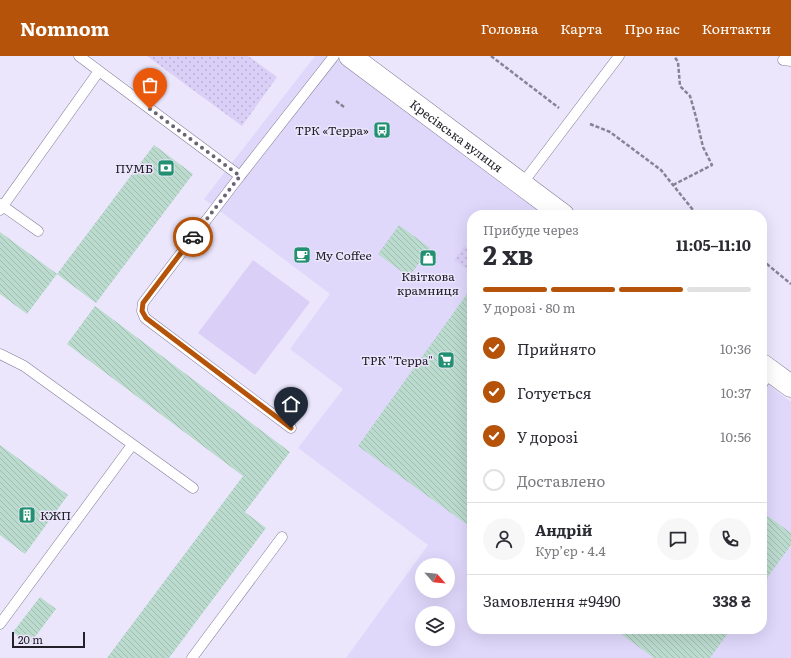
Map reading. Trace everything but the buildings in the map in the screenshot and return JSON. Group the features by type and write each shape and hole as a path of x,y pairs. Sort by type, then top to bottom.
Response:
{"street":[{"name":"Кресівська вулиця","path":"350,56 556,210"},
{"path":"767,374 791,386"}],"lane":[{"path":"78,56 240,176"},
{"path":"291,428 146,318 142,311 143,303 334,56"},
{"path":"522,184 619,56"},
{"path":"38,232 1,206 99,71"},
{"path":"0,354 24,366 193,488"},
{"path":"0,624 132,445"},
{"path":"192,658 282,537"}],"path":[{"path":"491,56 572,118 610,132 661,170 693,210"},
{"path":"673,185 712,165 703,147 690,96 680,86 678,62 674,56"},
{"path":"336,101 344,107"},
{"path":"767,264 791,284"}],"shaded area":[{"path":"147,56 248,56 277,77 242,126"},
{"path":"315,56 333,56 537,210 467,210 467,634 767,634 767,384 791,402 791,658 346,658 415,563 415,598 455,598 455,558 419,558 428,545 298,448 343,389 290,349 330,294 204,199"},
{"path":"464,246 467,248 467,269 454,260"},
{"path":"253,260 310,302 255,375 198,333"}],"way so far":[{"path":"150,109 240,176 193,237"}],"place":[{"name":"ТРК «Терра»","path":"382,130"},
{"name":"ПУМБ","path":"166,168"},
{"name":"My Coffee","path":"302,255"},
{"name":"Квіткова крамниця","path":"428,258"},
{"name":"ТРК \"Терра\"","path":"446,360"},
{"name":"КЖП","path":"27,515"}],"route":[{"path":"193,237 143,303 142,311 146,318 291,428"}]}
